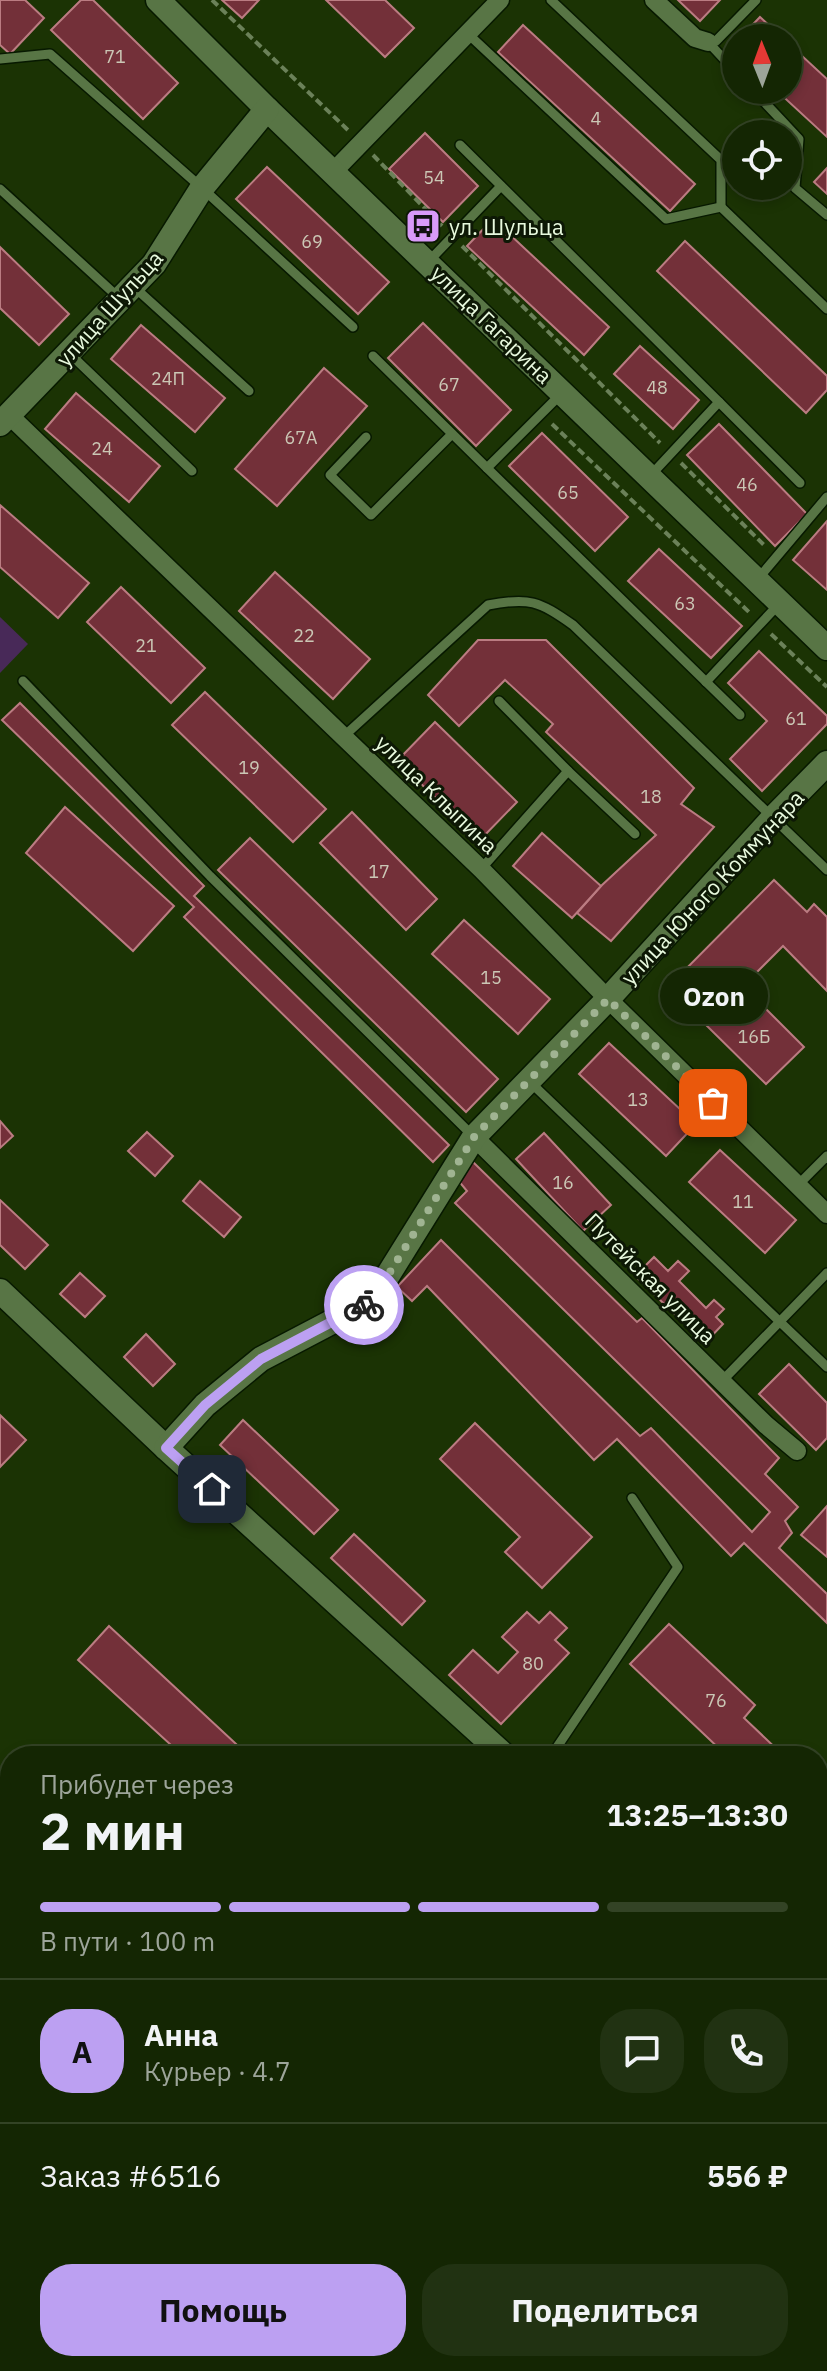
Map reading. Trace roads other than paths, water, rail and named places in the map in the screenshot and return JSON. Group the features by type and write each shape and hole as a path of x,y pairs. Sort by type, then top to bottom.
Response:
{"street":[{"name":"улица Гагарина","path":"158,0 267,109 757,580 782,600 827,648"},
{"path":"333,172 500,0"},
{"path":"654,0 695,38 708,42"},
{"name":"улица Шульца","path":"5,420 154,264 202,188 267,109"},
{"name":"улица Клыпина","path":"5,420 481,869 827,1214"},
{"name":"улица Юного Коммунара","path":"166,1448 205,1405 261,1359 362,1306 375,1296 474,1137 608,999 827,763"},
{"name":"Путейская улица","path":"474,1137 766,1425 797,1451"},
{"path":"0,1291 166,1448 494,1746"}],"lane":[{"path":"551,0 721,160 721,207 827,309"},
{"path":"708,42 716,41 756,0"},
{"path":"467,33 666,219 721,207"},
{"path":"708,42 722,57"},
{"path":"0,59 50,54 353,327"},
{"path":"766,104 799,139 795,188 827,215"},
{"path":"460,145 800,483"},
{"path":"428,262 501,186"},
{"path":"0,189 249,391"},
{"path":"69,353 192,471"},
{"path":"373,356 740,715"},
{"path":"487,468 562,392"},
{"path":"650,476 719,402"},
{"path":"366,437 330,475 371,515 452,434"},
{"path":"757,580 827,497"},
{"path":"343,737 488,605 514,600 543,604 573,625 827,870"},
{"path":"706,682 782,600"},
{"path":"23,681 210,876 474,1137"},
{"path":"499,701 635,834"},
{"path":"481,869 568,771"},
{"path":"528,1081 827,1367"},
{"path":"798,1185 827,1156"},
{"path":"722,1381 827,1273"},
{"path":"558,1746 678,1567 632,1498"}],"place":[{"name":"ул. Шульца","path":"423,226"},
{"name":"Ozon","path":"713,1103"}]}
